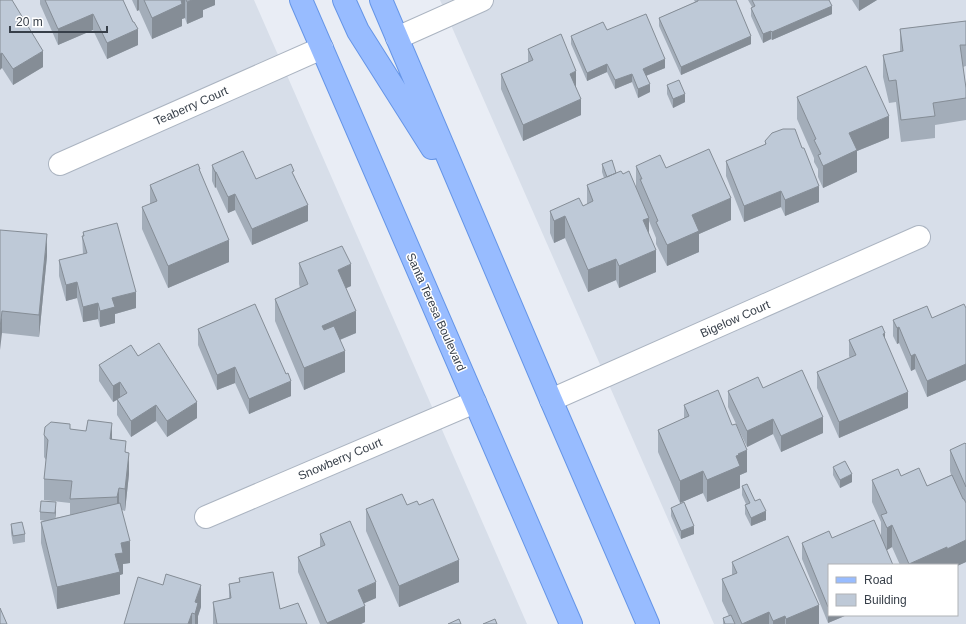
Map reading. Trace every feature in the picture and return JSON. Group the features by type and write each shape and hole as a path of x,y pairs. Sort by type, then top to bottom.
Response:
{"main road":[{"name":"Santa Teresa Boulevard","path":"301,0 571,624"},
{"path":"344,0 358,31 466,201"},
{"path":"380,0 648,624"}],"street":[{"path":"397,38 482,0"},
{"name":"Teaberry Court","path":"60,164 322,48"},
{"name":"Bigelow Court","path":"551,400 919,236"},
{"name":"Snowberry Court","path":"206,517 475,402"}],"shaded area":[{"path":"0,0 254,0 527,624 0,624"},
{"path":"440,0 966,0 966,624 714,624"}],"building":[{"path":"0,0 12,0 43,51 13,69 2,53 0,54"},
{"path":"45,0 123,0 133,22 138,29 107,43 93,14 58,29"},
{"path":"144,0 181,0 182,4 152,18"},
{"path":"698,0 736,0 751,36 681,67 659,18"},
{"path":"752,0 829,0 832,6 772,32 763,34 751,8 755,6"},
{"path":"646,14 665,59 643,69 650,84 638,89 632,74 615,80 607,64 587,73 571,36 603,22 607,30"},
{"path":"966,21 966,45 960,45 966,98 933,103 935,116 901,120 896,80 889,81 883,55 903,51 900,29"},
{"path":"561,34 576,71 570,74 581,99 523,125 501,74 533,60 528,49"},
{"path":"866,66 889,116 849,133 857,150 823,166 818,155 821,154 814,140 816,139 797,97"},
{"path":"679,80 685,94 673,99 667,85"},
{"path":"783,129 795,129 819,186 785,200 781,191 744,206 726,161 766,144 765,141 772,133"},
{"path":"709,149 731,198 692,215 699,231 667,245 656,222 658,221 636,166 660,155 666,168"},
{"path":"243,151 256,179 291,164 294,171 292,172 308,205 252,229 235,194 228,197 212,165"},
{"path":"612,160 616,173 607,177 602,164"},
{"path":"198,164 229,240 168,266 142,207 157,201 150,185"},
{"path":"621,171 623,174 629,171 649,218 643,220 656,250 619,266 616,259 588,270 565,216 554,221 550,211 579,198 583,206 593,201 587,185"},
{"path":"117,223 136,292 112,298 115,307 100,311 98,303 83,307 77,282 66,285 59,260 87,253 82,236 84,236 83,232"},
{"path":"0,230 47,234 39,315 2,311 0,328"},
{"path":"342,246 351,264 338,270 356,311 322,326 324,330 334,326 345,351 304,368 275,299 308,284 299,263"},
{"path":"255,304 286,374 288,373 291,381 249,399 235,367 217,375 198,329"},
{"path":"964,304 966,308 966,364 927,381 915,354 911,356 899,327 897,328 893,320 927,306 932,318"},
{"path":"882,326 885,333 883,334 908,392 839,422 817,372 856,355 849,340"},
{"path":"159,343 197,402 167,421 156,405 131,421 117,399 127,393 120,382 113,386 99,365 131,345 138,356"},
{"path":"802,370 823,417 781,436 773,419 747,431 728,391 758,377 763,388"},
{"path":"718,390 732,425 736,424 747,450 736,456 740,466 707,480 703,471 680,481 658,430 689,416 684,405"},
{"path":"88,420 112,423 110,439 126,441 125,452 129,453 125,489 119,488 117,497 70,499 72,481 44,479 48,440 44,435 45,427 51,422 70,424 70,429 86,431"},
{"path":"965,443 966,444 966,487 950,450"},
{"path":"845,461 852,474 840,480 833,467"},
{"path":"919,468 927,486 952,475 966,503 966,540 909,564 892,525 887,528 881,515 887,513 872,480 898,469 901,476"},
{"path":"747,484 755,501 760,499 766,511 751,518 745,505 750,503 742,486"},
{"path":"402,494 407,505 417,501 419,505 433,499 459,560 399,586 366,509"},
{"path":"41,501 56,502 55,513 40,512"},
{"path":"684,502 694,526 681,531 671,508"},
{"path":"120,503 130,541 121,543 123,553 115,554 120,572 57,587 41,522"},
{"path":"874,520 893,564 828,564 828,607 802,543 829,531 832,538"},
{"path":"350,521 376,582 358,590 365,606 327,623 298,557 325,545 320,534"},
{"path":"22,522 25,534 13,536 11,524"},
{"path":"788,536 819,605 786,619 785,616 773,621 769,612 742,624 722,579 737,573 732,562"},
{"path":"273,572 280,609 298,603 307,624 217,624 213,602 231,598 229,584 240,582 239,578"},
{"path":"166,574 201,585 195,602 198,603 195,614 192,613 188,624 124,624 138,577 163,585"},
{"path":"0,608 7,624 0,624"},
{"path":"731,615 735,624 725,624 723,618"},
{"path":"459,619 461,624 448,624"},
{"path":"495,619 497,624 483,624"}]}
